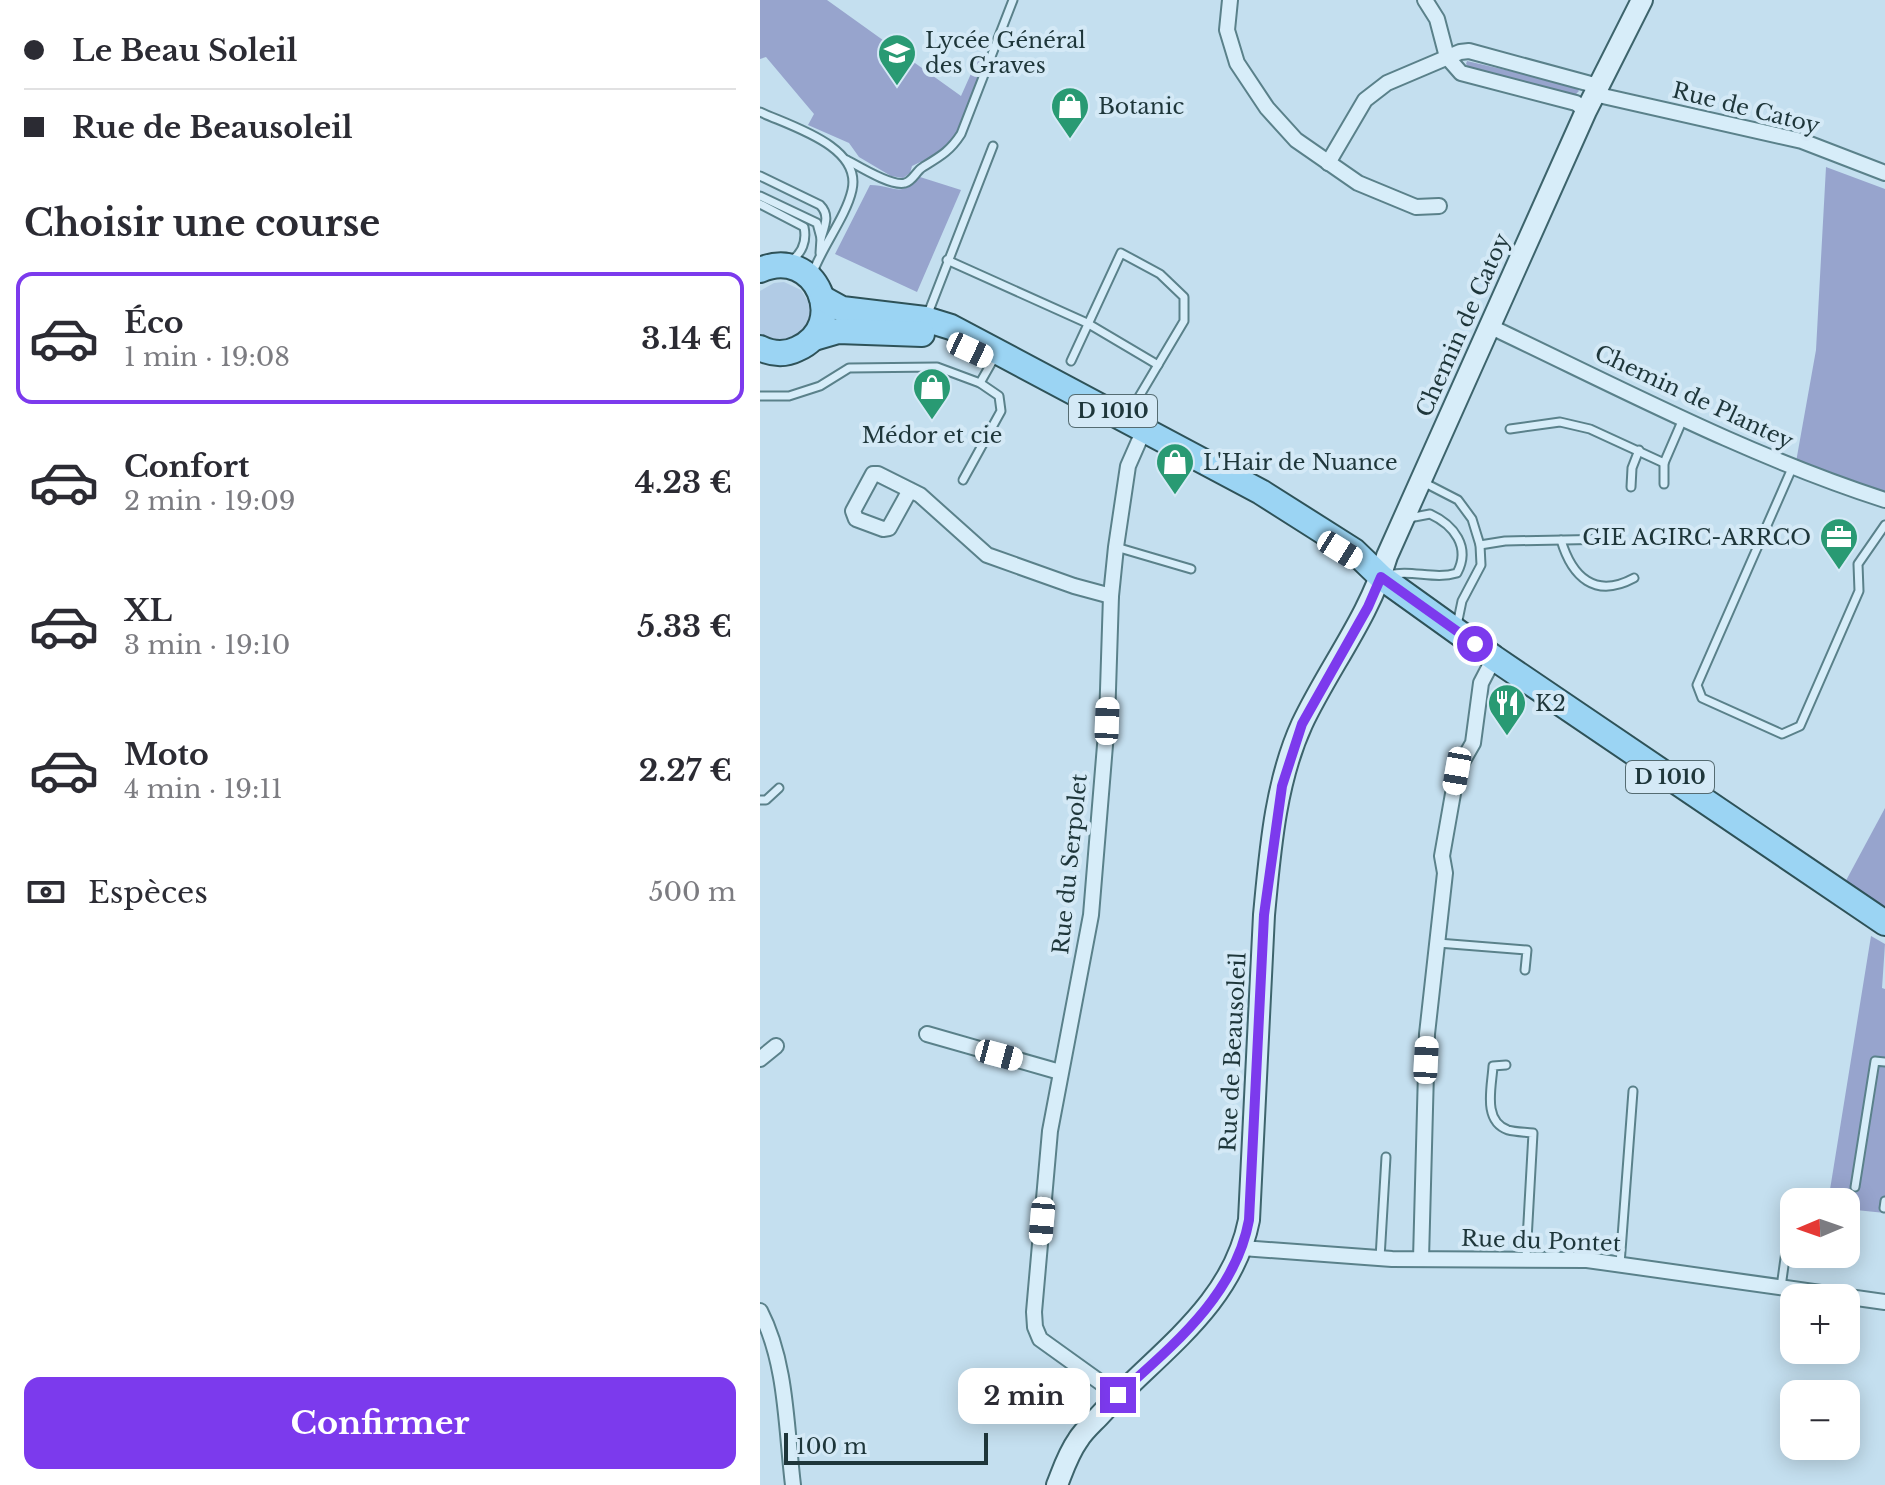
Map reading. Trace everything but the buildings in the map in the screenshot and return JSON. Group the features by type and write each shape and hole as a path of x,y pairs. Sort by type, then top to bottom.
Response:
{"main road":[{"path":"760,348 779,353 792,352 814,338 824,312 818,277 793,267 767,268"},
{"name":"D 1010","path":"818,277 842,309 925,319 951,327 1132,430 1361,570 1381,577"},
{"name":"D 1010","path":"814,338 838,331 920,334 947,340 1261,492 1354,551 1381,577 1494,658 1885,923"}],"street":[{"path":"1230,0 1227,30 1237,63 1250,85 1296,140 1358,183 1416,207 1439,206"},
{"path":"1425,0 1437,19 1447,57 1461,73 1576,103 1593,97"},
{"name":"Chemin de Catoy","path":"1381,577 1387,556 1489,326 1593,97 1642,0"},
{"path":"1328,163 1365,100 1387,83 1460,52 1469,51 1593,97"},
{"name":"Rue de Catoy","path":"1593,97 1802,141 1885,173"},
{"name":"Chemin de Plantey","path":"1489,326 1793,466 1885,500"},
{"name":"Rue du Serpolet","path":"1118,1395 1048,1347 1035,1327 1050,1131 1091,915 1107,721 1111,596 1132,430"},
{"path":"910,490 945,515 987,555 1111,596"},
{"name":"Rue de Beausoleil","path":"1057,1485 1076,1443 1118,1395 1203,1313 1229,1276 1242,1248 1250,1205 1264,915 1282,786 1302,724 1368,607 1381,577"},
{"path":"1421,1259 1427,1034 1445,873 1442,856 1457,771 1473,743 1481,683 1494,658"},
{"path":"933,1041 1060,1072"},
{"path":"761,1056 776,1046"},
{"name":"Rue du Pontet","path":"1242,1248 1380,1258 1526,1258 1620,1264 1780,1287"},
{"name":"Rue du Pontet","path":"1860,1298 1885,1302"},
{"path":"760,1311 768,1327 780,1373 793,1485"}],"lane":[{"path":"760,112 833,146 847,160 894,184 910,181 916,172 951,149 961,134 1013,0"},
{"path":"925,319 993,146"},
{"path":"818,277 852,191 847,160"},
{"path":"760,176 825,210 827,220 821,238 818,277"},
{"path":"760,196 817,223 821,238"},
{"path":"760,204 804,227 806,237 799,254 767,268"},
{"path":"1071,361 1121,253 1160,274 1184,297 1184,321 1158,365 1132,430"},
{"path":"947,260 1087,323 1158,365"},
{"path":"980,383 993,360"},
{"path":"760,396 789,396 820,386 849,368 937,367 980,383 999,396 1001,411 963,480"},
{"path":"1664,484 1664,463 1684,417"},
{"path":"1510,429 1560,422 1590,429 1664,463"},
{"path":"1631,487 1632,468 1639,450"},
{"path":"1793,466 1697,685 1702,698 1782,734 1800,726 1859,591 1858,564 1885,525"},
{"path":"1420,480 1458,500 1472,519 1480,545 1481,565 1462,601 1456,631"},
{"path":"1381,577 1400,572 1447,576 1457,573 1462,565 1463,552 1459,538 1443,520 1430,514 1417,514 1403,520"},
{"path":"1480,545 1616,539"},
{"path":"1561,540 1568,563 1581,579 1600,585 1623,584 1634,578"},
{"path":"1116,547 1191,569"},
{"path":"760,800 766,800 779,788"},
{"path":"1438,943 1527,950 1525,970"},
{"path":"1855,1187 1875,1061 1885,1062"},
{"path":"1506,1065 1493,1066 1490,1107 1494,1118 1505,1130 1533,1133 1526,1258"},
{"path":"1620,1264 1633,1091"},
{"path":"1380,1258 1386,1157"},
{"path":"1884,1208 1885,1201"}],"shaded area":[{"path":"760,0 827,0 961,96 978,58 981,59 983,66 954,138 939,153 912,166 910,173 903,178 891,176 859,157 849,143 808,125 814,114 766,57 760,59"},
{"path":"1467,61 1575,86 1579,91 1575,95 1469,68"},
{"path":"1826,167 1885,189 1885,495 1796,462 1816,350"},
{"path":"920,177 961,190 917,292 835,254 870,185 902,189"},
{"path":"784,282 801,290 811,306 812,316 804,333 788,343 769,341 760,335 760,291 774,283"},
{"path":"1885,808 1885,917 1842,888"},
{"path":"1871,936 1885,944 1882,988 1885,989 1885,1213 1860,1210 1860,1188 1830,1188"}],"place":[{"name":"Lycée Général des Graves","path":"897,87"},
{"name":"Botanic","path":"1070,140"},
{"name":"Médor et cie","path":"932,421"},
{"name":"L'Hair de Nuance","path":"1175,496"},
{"name":"GIE AGIRC-ARRCO","path":"1839,571"},
{"name":"K2","path":"1507,737"}],"route":[{"path":"1118,1395 1203,1313 1229,1276 1242,1248 1249,1220 1268,871 1282,786 1302,724 1368,607 1381,577 1475,644"}]}
